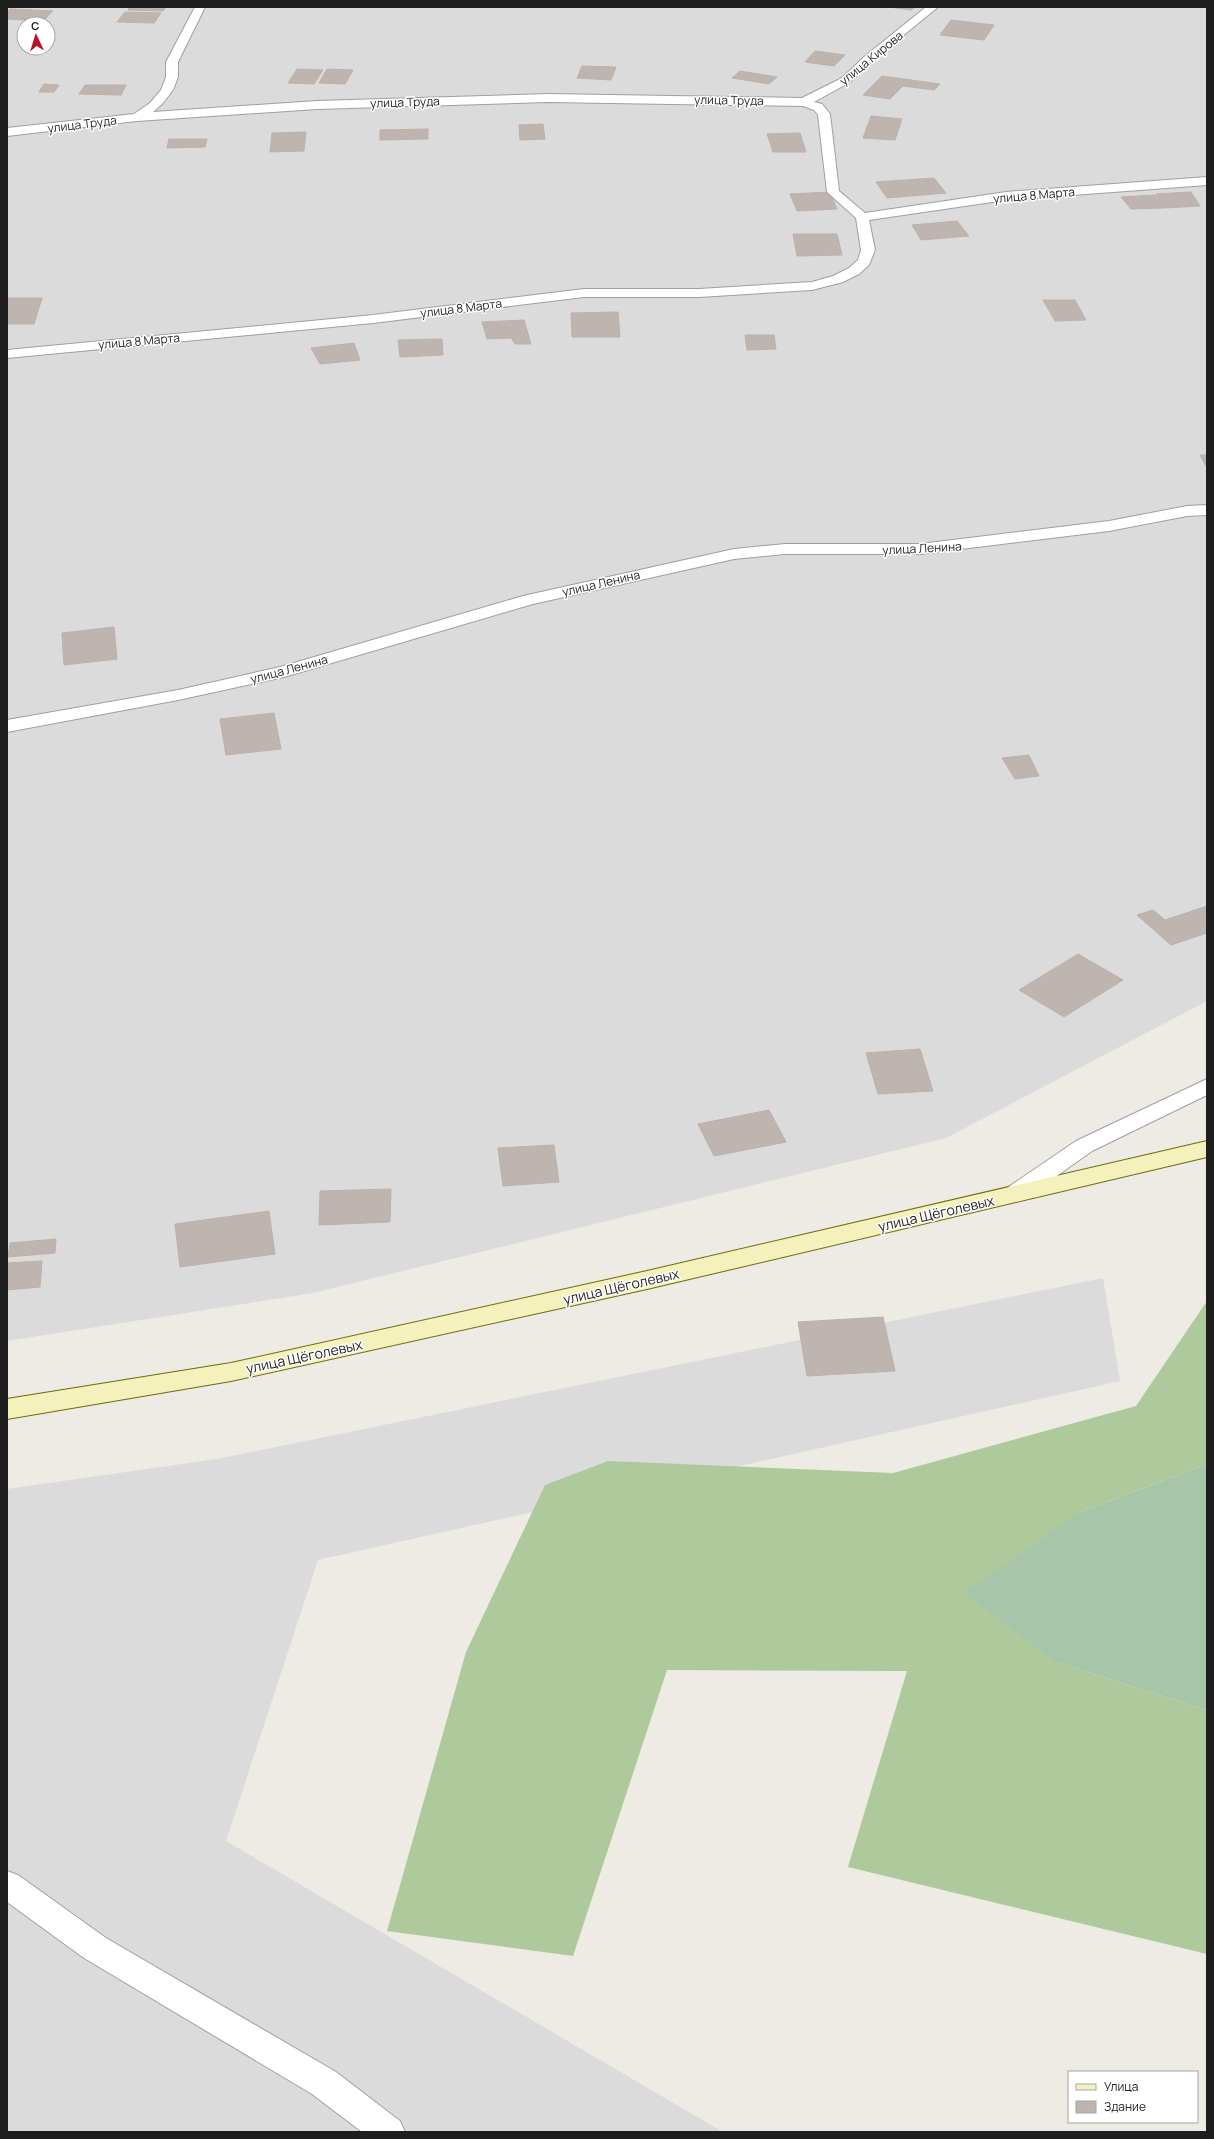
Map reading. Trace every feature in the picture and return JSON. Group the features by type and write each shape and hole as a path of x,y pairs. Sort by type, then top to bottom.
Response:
{"main road":[{"path":"1015,1194 1207,1149"},
{"name":"улица Щёголевых","path":"7,1409 231,1372 647,1280 1015,1194"}],"street":[{"path":"137,118 153,109 167,90 172,77 171,64 182,39 200,7"},
{"name":"улица Кирова","path":"804,102 846,80 868,59 933,7"},
{"name":"улица Труда","path":"7,132 137,118 317,105 494,100 681,99 804,102"},
{"path":"804,102 818,107 824,114 833,192 862,217"},
{"name":"улица 8 Марта","path":"7,354 373,319 584,293 698,293 812,286 838,279 854,271 864,262 868,250 862,217 1006,196 1207,181"},
{"name":"улица Ленина","path":"7,726 178,695 284,672 529,600 734,554 785,549 920,550 1109,526 1187,511 1207,510"},
{"name":"улица Щёголевых","path":"1015,1194 1084,1146 1207,1086"},
{"path":"7,1885 94,1948 324,2083 388,2132"}],"shaded area":[{"path":"7,7 1207,7 1207,1001 946,1138 313,1293 7,1341"},
{"path":"1103,1278 1120,1381 318,1560 226,1841 723,2132 7,2132 7,1489 217,1459"}],"green space":[{"path":"1207,1301 1207,1464 1081,1512 1056,1662 1207,1710 1207,1954 848,1867 907,1671 667,1670 573,1956 387,1931 466,1652 545,1485 608,1461 893,1473 1136,1406"},
{"path":"1207,1464 1207,1710 1056,1662 964,1593 1081,1512"}],"building":[{"path":"130,7 166,7 163,11 128,10"},
{"path":"889,7 915,7 911,10"},
{"path":"10,9 53,11 48,16 16,16 16,20 7,19 7,12"},
{"path":"125,12 161,13 154,23 117,22"},
{"path":"951,20 994,25 984,40 940,35"},
{"path":"815,51 845,55 834,66 805,62"},
{"path":"582,66 616,67 611,80 577,78"},
{"path":"297,69 323,70 314,84 288,83"},
{"path":"327,69 353,70 345,84 319,83"},
{"path":"740,71 777,77 769,84 732,78"},
{"path":"882,76 940,84 934,90 903,86 890,99 863,95"},
{"path":"44,84 59,85 54,92 39,92"},
{"path":"85,85 126,85 121,95 79,94"},
{"path":"871,116 902,119 895,140 863,138"},
{"path":"543,124 545,139 520,140 519,125"},
{"path":"428,129 428,139 380,140 380,130"},
{"path":"306,132 304,151 270,152 272,133"},
{"path":"800,133 806,152 773,152 767,134"},
{"path":"169,139 207,139 205,147 167,148"},
{"path":"934,178 946,193 887,198 876,182"},
{"path":"830,192 837,209 797,211 790,194"},
{"path":"1191,192 1200,206 1165,208 1156,194"},
{"path":"1155,195 1164,208 1131,209 1121,197"},
{"path":"957,221 969,236 921,240 912,225"},
{"path":"793,234 837,234 842,255 797,256"},
{"path":"7,298 42,298 34,324 7,324"},
{"path":"1043,300 1075,300 1086,320 1055,321"},
{"path":"618,312 620,337 572,337 571,313"},
{"path":"524,320 531,344 515,344 511,338 487,339 482,322"},
{"path":"745,335 774,335 776,349 747,350"},
{"path":"442,339 443,355 400,357 398,340"},
{"path":"354,343 360,360 320,364 311,348"},
{"path":"1200,455 1207,455 1207,468"},
{"path":"114,627 117,659 64,665 62,633"},
{"path":"274,713 281,749 226,755 220,719"},
{"path":"1029,755 1039,776 1015,779 1002,758"},
{"path":"1207,906 1207,933 1171,945 1137,915 1153,910 1165,920"},
{"path":"1078,954 1123,980 1064,1017 1019,990"},
{"path":"920,1049 933,1091 878,1094 866,1053"},
{"path":"769,1110 786,1142 714,1156 698,1124"},
{"path":"554,1145 559,1182 503,1186 498,1148"},
{"path":"391,1189 390,1222 319,1225 320,1191"},
{"path":"269,1211 275,1254 180,1267 175,1224"},
{"path":"56,1239 55,1253 8,1257 10,1243"},
{"path":"42,1261 40,1287 7,1290 7,1263"},
{"path":"883,1317 895,1371 807,1376 798,1322"}]}
